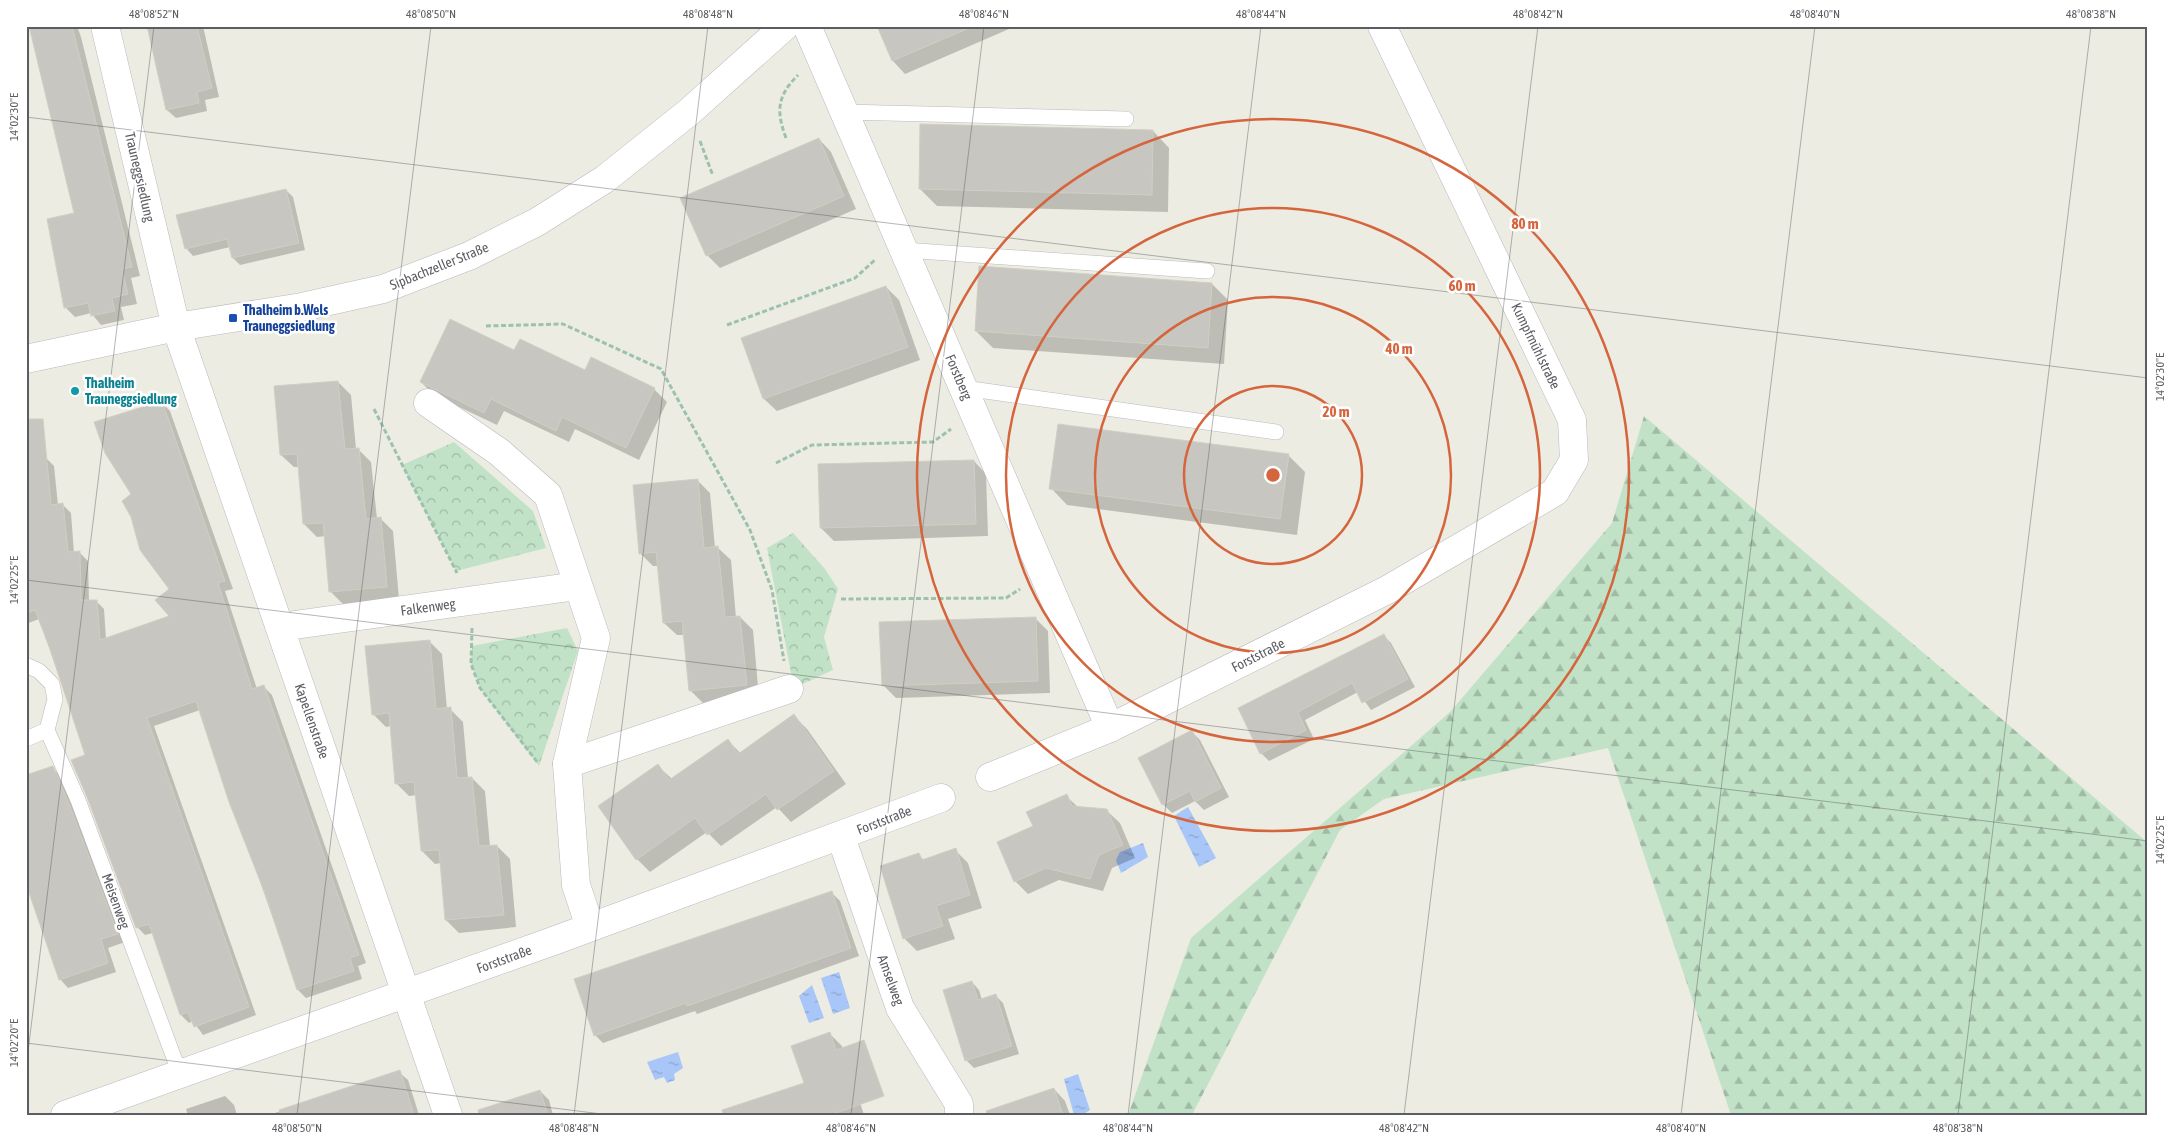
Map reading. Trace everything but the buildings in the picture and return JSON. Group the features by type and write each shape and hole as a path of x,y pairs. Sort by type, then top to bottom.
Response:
{"street":[{"name":"Trauneggsiedlung","path":"105,26 176,327"},
{"name":"Sipbachzeller Straße","path":"26,359 176,327 302,308 383,289 469,256 538,222 604,179 689,112 785,26"},
{"name":"Forstberg","path":"807,26 1110,728"},
{"name":"Kumpfmühlstraße","path":"1382,26 1572,420 1574,460 1555,492 1387,590"},
{"name":"Kapellenstraße","path":"176,327 448,1115"},
{"path":"428,403 499,452 548,495 596,638 567,764 576,886 590,927"},
{"name":"Falkenweg","path":"280,628 577,586"},
{"name":"Forststraße","path":"990,777 1110,728 1387,590"},
{"path":"567,764 789,689"},
{"name":"Forststraße","path":"65,1115 841,837 941,798"},
{"name":"Amselweg","path":"841,837 900,1008 959,1104 959,1115"}],"lane":[{"path":"844,112 1126,118"},
{"path":"901,244 1206,271"},
{"path":"964,388 1276,432"},
{"path":"26,665 39,671 52,684 54,699 47,730 26,740"},
{"name":"Meisenweg","path":"47,730 78,800 180,1074"}],"path":[{"path":"786,138 779,119 780,102 787,86 801,72 823,62"},
{"path":"689,112 712,176"},
{"path":"727,325 855,278 901,244"},
{"path":"486,326 563,324 661,369 750,530 772,590 789,689"},
{"path":"374,409 472,601 471,664 480,688 540,766"},
{"path":"776,463 812,445 932,442 975,414"},
{"path":"841,599 1006,598 1044,575"}],"green space":[{"path":"1644,416 2148,843 2148,1115 1731,1115 1608,748 1384,799 1340,830 1192,1115 1128,1115 1191,938 1450,712 1612,523"},
{"path":"454,442 533,511 546,548 456,571 402,465"},
{"path":"793,533 825,569 838,589 824,637 833,670 794,688 767,548"},
{"path":"567,628 578,651 539,766 480,688 471,664 472,646"}],"water":[{"path":"1188,807 1216,858 1199,867 1174,816"},
{"path":"1143,843 1148,857 1121,873 1116,860 1120,852"},
{"path":"839,972 850,1008 833,1014 821,978"},
{"path":"812,985 824,1018 809,1023 799,996"},
{"path":"678,1052 683,1068 674,1074 675,1080 667,1083 664,1077 655,1080 647,1062"},
{"path":"1078,1074 1090,1110 1082,1115 1074,1115 1064,1079"}],"place":[{"name":"Thalheim b.Wels Trauneggsiedlung","path":"233,318"},
{"name":"Thalheim Trauneggsiedlung","path":"75,391"}]}
